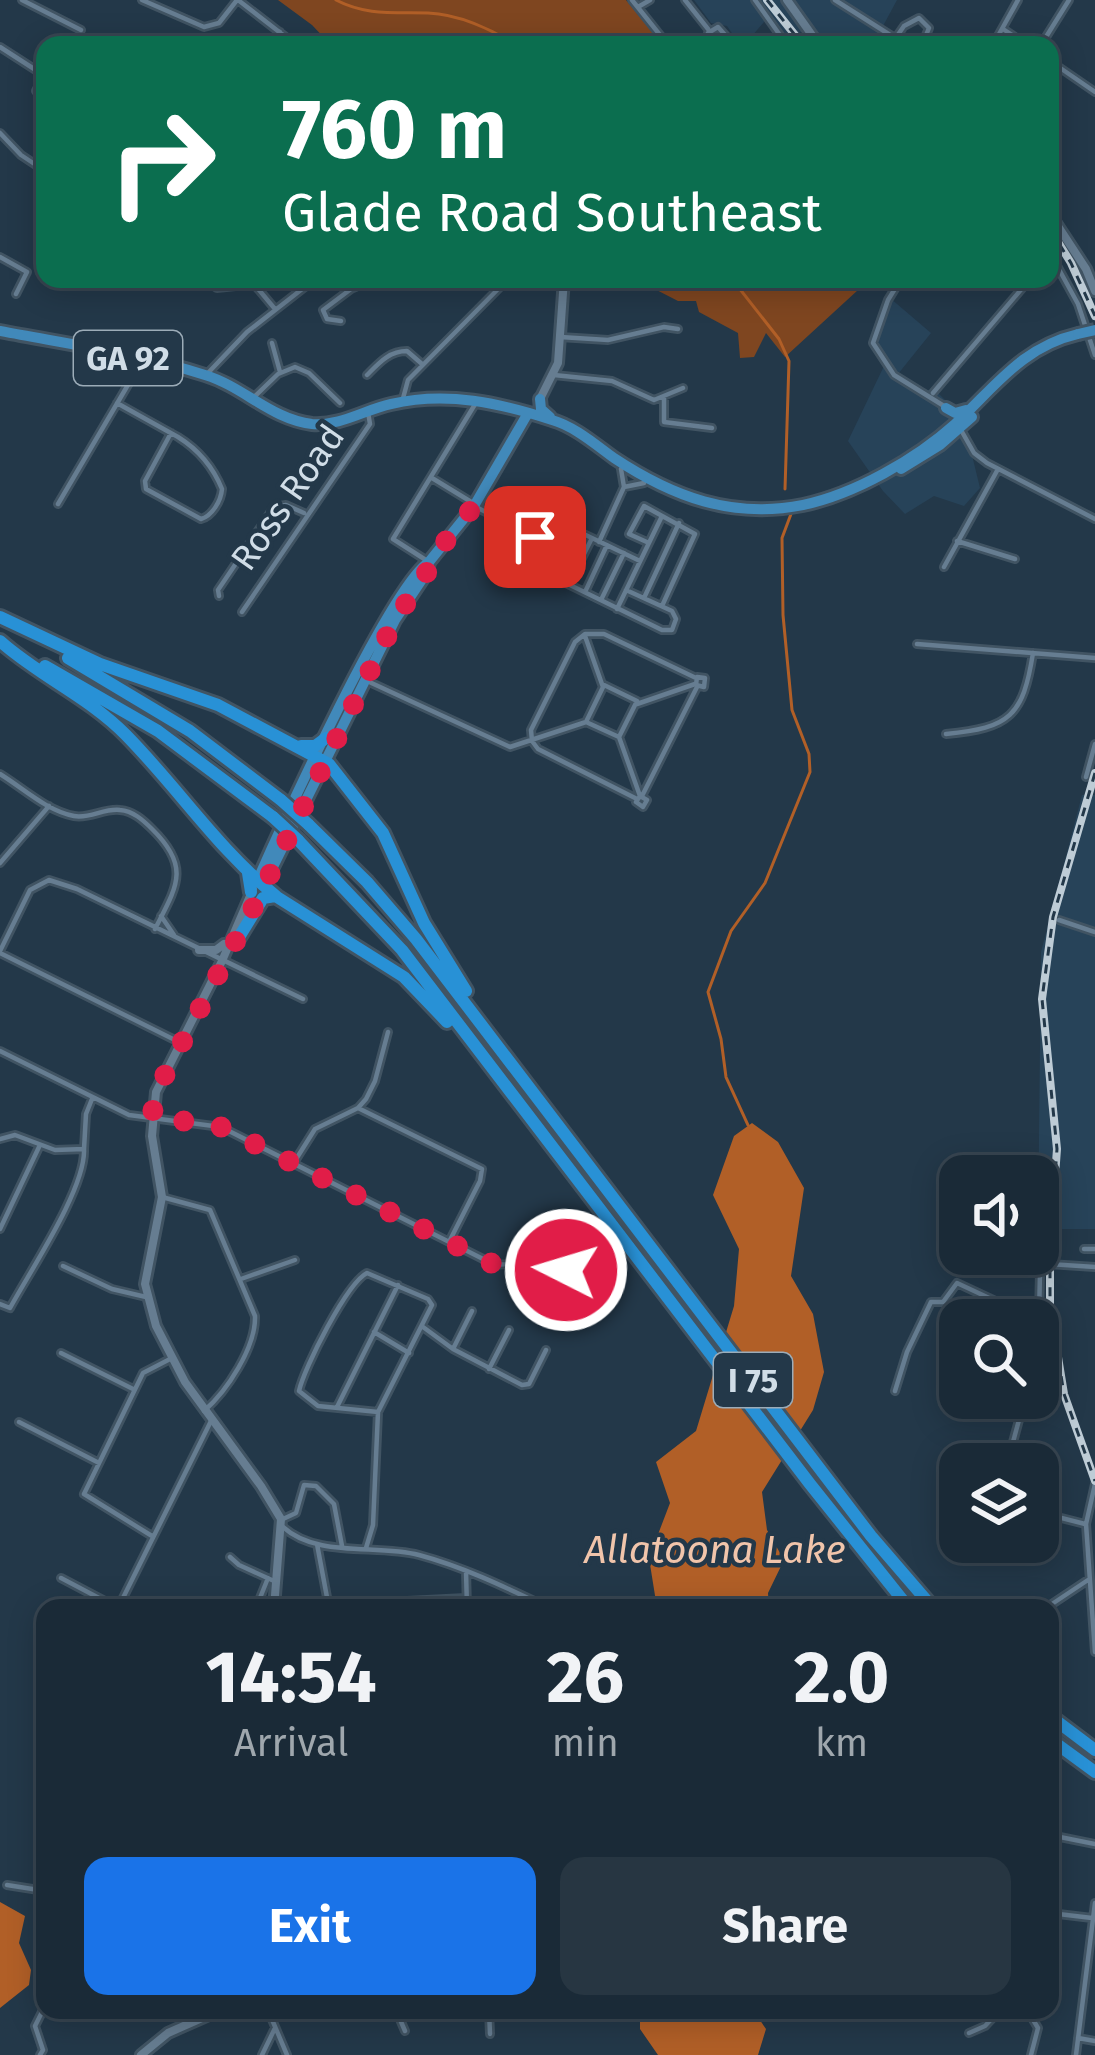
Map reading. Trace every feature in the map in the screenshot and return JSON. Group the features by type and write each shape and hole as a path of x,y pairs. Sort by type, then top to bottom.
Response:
{"highway":[{"path":"0,618 108,667 205,699 320,760 355,792 383,832 433,939 493,1038"},
{"name":"I 75","path":"0,618 178,723 281,800 395,913 926,1599"},
{"path":"0,641 126,734 254,885 416,987 533,1121"},
{"name":"I 75","path":"0,641 158,731 273,817 402,950 902,1599"},
{"path":"300,746 315,746 326,738"},
{"path":"236,942 262,898 277,897"},
{"path":"1059,1723 1095,1750"},
{"path":"1059,1746 1095,1772"}],"main road":[{"name":"GA 92","path":"0,331 207,375 286,418 315,424 402,402 478,400 500,405 547,419 679,494 724,507 766,512 849,495 922,457 962,430 1024,364 1079,337"},
{"name":"GA 92","path":"813,505 962,430 974,405 1028,355 1095,333"},
{"path":"540,399 547,419"},
{"path":"500,405 514,417 512,436"},
{"path":"946,408 958,413 974,405"},
{"path":"254,885 320,760 326,738 429,562 474,505 528,413"},
{"name":"GA 92","path":"547,419 644,483"},
{"path":"644,483 707,509 766,512"},
{"path":"254,885 360,683 372,647 405,588 429,562"}],"street":[{"path":"22,0 81,30"},
{"path":"142,0 204,27 219,23 237,0 285,36"},
{"path":"632,0 661,36"},
{"path":"638,7 647,0"},
{"path":"686,0 710,30"},
{"path":"755,0 781,36"},
{"path":"788,0 813,36"},
{"path":"999,36 1018,0"},
{"path":"1047,36 1069,0"},
{"path":"838,1 890,36"},
{"path":"897,36 919,18 929,28 926,36"},
{"path":"1004,28 1015,36"},
{"path":"710,30 723,30 724,36"},
{"path":"708,36 710,30"},
{"path":"277,36 280,32"},
{"path":"0,47 36,70"},
{"path":"1059,67 1095,92"},
{"path":"0,133 36,165"},
{"path":"1059,226 1091,269 1095,291"},
{"path":"0,256 27,272 16,294"},
{"path":"1059,270 1078,304 1095,355"},
{"path":"257,288 275,309"},
{"path":"207,375 238,340 303,288"},
{"path":"341,321 324,317 322,310 353,288"},
{"path":"402,402 405,384 499,288"},
{"path":"528,413 554,375 563,288"},
{"path":"896,288 874,343 894,375 946,408 980,458 1095,519"},
{"path":"931,396 1022,288"},
{"path":"560,337 608,340 664,327 678,329"},
{"path":"272,343 280,372"},
{"path":"367,375 392,352 401,350 422,364"},
{"path":"58,503 142,361"},
{"path":"251,399 280,372 303,368 340,403"},
{"path":"554,375 612,381 648,399 664,398 683,388"},
{"path":"664,398 664,422 712,428"},
{"path":"429,562 394,539 478,400"},
{"path":"117,403 171,433 199,452 221,484 220,499 201,520 146,489 146,477 171,433"},
{"name":"Ross Road","path":"242,612 370,424 368,412"},
{"path":"599,542 624,487 621,469"},
{"path":"944,567 998,469"},
{"path":"432,478 535,537"},
{"path":"624,487 644,483"},
{"path":"219,596 218,590 274,507 286,505 306,514"},
{"path":"649,543 629,534 644,506 695,534 662,606"},
{"path":"617,609 662,515"},
{"path":"626,590 676,614 676,623 668,631 538,570 526,562 535,537 548,517 640,561"},
{"path":"538,570 561,523"},
{"path":"644,598 679,523"},
{"path":"554,577 576,531"},
{"path":"569,584 592,538"},
{"path":"957,541 1015,559"},
{"path":"585,592 608,545"},
{"path":"601,600 624,553"},
{"path":"640,797 538,749 531,730 575,642 585,634 604,634 696,683"},
{"path":"585,634 603,687 586,722"},
{"path":"917,644 1095,658"},
{"path":"946,734 989,729 1004,720 1027,692 1033,653"},
{"path":"360,683 501,745 532,741 586,722 619,737 640,797"},
{"path":"619,737 637,704 696,683"},
{"path":"640,797 696,683"},
{"path":"603,687 637,704"},
{"path":"1086,777 1095,744"},
{"path":"0,774 60,811 84,817 122,810 151,828 176,860 177,880 155,928"},
{"path":"0,863 49,806"},
{"path":"43,814 60,811"},
{"path":"182,1043 0,952 30,890 49,880 77,889 302,999"},
{"path":"222,961 236,942 254,885"},
{"path":"199,950 222,947 254,885"},
{"path":"254,885 156,1092 152,1116 162,1197 147,1268 146,1298 172,1358 203,1411 262,1486 294,1537 316,1544 414,1554 529,1599"},
{"path":"161,916 167,930 184,942"},
{"path":"1059,920 1095,932"},
{"path":"293,1164 315,1129 358,1108 375,1081 388,1032"},
{"path":"0,1051 129,1115 221,1127 493,1264 516,1265 541,1258 562,1264 566,1270 550,1303"},
{"path":"0,1304 10,1308 71,1196 84,1162 86,1114 92,1098"},
{"path":"358,1108 482,1169 449,1243"},
{"path":"1,1137 15,1135 39,1147 84,1149"},
{"path":"0,1229 39,1147"},
{"path":"162,1197 210,1210 255,1316 256,1330 221,1396 203,1411"},
{"path":"1084,1250 1095,1249"},
{"path":"241,1279 295,1260"},
{"path":"63,1265 112,1289 146,1298"},
{"path":"1038,1299 1045,1266 1095,1267"},
{"path":"366,1548 373,1525 378,1412 423,1328 431,1303 372,1273 360,1276 299,1386 309,1402 378,1412"},
{"path":"945,1299 957,1283 992,1299"},
{"path":"337,1407 398,1285"},
{"path":"895,1391 932,1302 939,1302"},
{"path":"453,1349 472,1311"},
{"path":"423,1328 522,1385 529,1384 546,1350"},
{"path":"489,1369 509,1330"},
{"path":"374,1332 409,1353"},
{"path":"62,1353 134,1389"},
{"path":"152,1536 84,1495 143,1373 172,1358"},
{"path":"122,1599 211,1421"},
{"path":"19,1423 99,1462"},
{"path":"1095,1484 1086,1524 1095,1652"},
{"path":"273,1599 271,1579 281,1522 296,1513 304,1485 316,1486 334,1504 342,1546"},
{"path":"1059,1517 1086,1524"},
{"path":"316,1544 327,1599"},
{"path":"230,1557 271,1579"},
{"path":"446,1599 466,1598 466,1571"},
{"path":"61,1577 101,1599"},
{"path":"261,1599 271,1579"},
{"path":"1059,1599 1088,1580"},
{"path":"1059,1837 1095,1844"},
{"path":"7,1885 36,1890"},
{"path":"1076,2055 1095,1903"},
{"path":"1059,1914 1094,1918"},
{"path":"38,2019 35,2026 43,2050 40,2055"},
{"path":"141,2055 168,2033 200,2019"},
{"path":"272,2019 287,2055"},
{"path":"400,2019 405,2031"},
{"path":"489,2019 490,2034"},
{"path":"970,2033 992,2019"},
{"path":"1031,2055 1037,2029 1032,2019"},
{"path":"262,2055 275,2028"},
{"path":"1078,2038 1095,2041"}],"shaded area":[{"path":"278,0 626,0 656,36 322,36"},
{"path":"694,0 897,0 883,26 896,36 816,36 810,27 787,36 770,15 752,36 734,36 727,26 711,23"},
{"path":"653,288 858,290 785,357 766,333 754,357 740,358 738,333 699,312 696,301 678,301"},
{"path":"890,298 931,333 898,374 920,389 936,391 963,418 980,488 964,506 934,496 905,514 848,441 884,366 872,347 874,325"},
{"path":"1082,795 1095,795 1095,1229 1059,1229 1059,1155 1039,1155 1041,952"}],"water":[{"name":"Allatoona Lake","path":"752,1123 778,1142 804,1188 791,1276 813,1314 824,1372 813,1410 762,1492 767,1530 784,1560 768,1599 656,1599 649,1558 670,1503 656,1462 696,1431 734,1306 739,1249 713,1195 734,1136"},
{"path":"0,1902 25,1916 19,1943 31,1970 29,1985 0,2008"},
{"path":"640,2019 759,2019 766,2029 758,2055 658,2055 640,2029"}],"waterway":[{"path":"336,0 370,11 451,16 500,36"},
{"path":"739,288 779,339 789,361 785,489"},
{"path":"748,1125 726,1077 708,992 731,931 765,883 810,772 809,754 792,710 783,615 782,538 791,514"}],"railway":[{"path":"767,0 796,36"},
{"path":"1059,244 1095,316"},
{"path":"1095,773 1053,917 1042,999 1057,1149 1050,1308 1064,1394 1095,1481"}],"route":[{"path":"535,537 474,506 429,562 395,620 261,893 156,1092 152,1116 221,1127 493,1264 516,1265 541,1258 562,1264 566,1270"}]}
